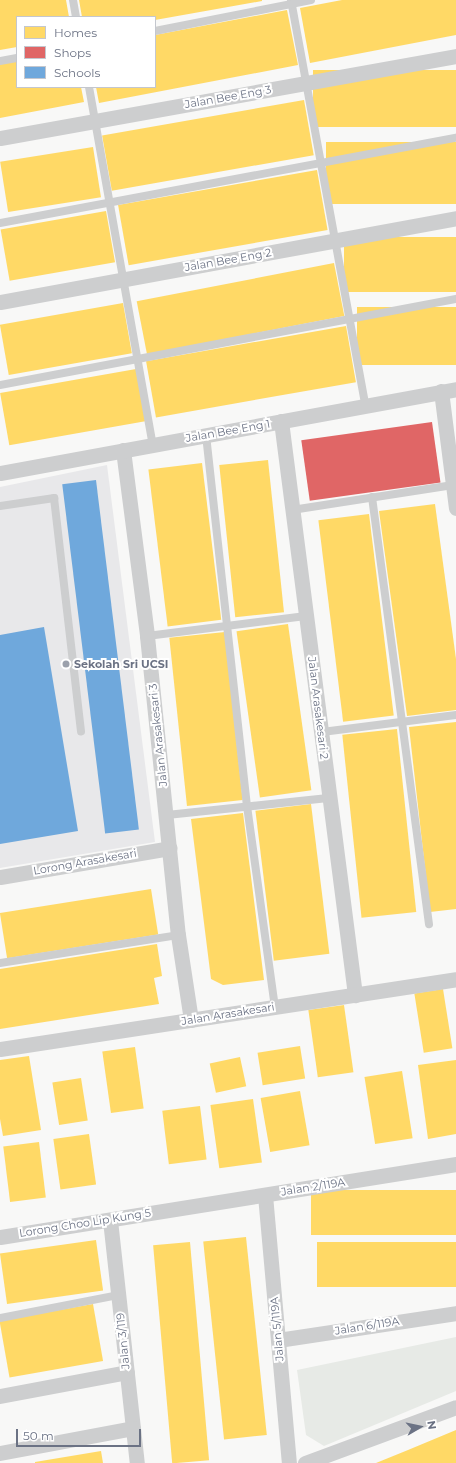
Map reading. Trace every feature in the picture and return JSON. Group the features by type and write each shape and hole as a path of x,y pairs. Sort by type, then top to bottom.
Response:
{"street":[{"name":"Jalan Bee Eng 3","path":"0,138 456,56"},
{"name":"Jalan Bee Eng 2","path":"0,302 456,218"},
{"name":"Jalan Bee Eng 1","path":"0,473 456,389"},
{"path":"441,392 456,508"},
{"name":"Jalan Arasakesari 2","path":"281,421 322,732 328,798 355,995"},
{"name":"Jalan Arasakesari 3","path":"123,450 147,636 167,815 178,935 191,1020"},
{"name":"Lorong Arasakesari","path":"0,877 170,848"},
{"name":"Jalan Arasakesari","path":"0,1049 456,979"},
{"name":"Jalan 2/119A","path":"170,1209 456,1164"},
{"name":"Jalan 5/119A","path":"265,1195 289,1463"},
{"name":"Lorong Choo Lip Kung 5","path":"0,1237 170,1209"},
{"name":"Jalan 3/119","path":"110,1220 137,1463"},
{"name":"Jalan 6/119A","path":"278,1340 456,1313"},
{"path":"0,1396 127,1372"},
{"path":"305,1463 321,1460 456,1407"},
{"path":"0,1453 133,1428"}],"lane":[{"path":"73,0 76,16"},
{"path":"156,31 292,2 311,0"},
{"path":"292,2 365,405"},
{"path":"0,61 16,58"},
{"path":"89,88 153,445"},
{"path":"0,223 456,138"},
{"path":"0,385 456,299"},
{"path":"206,435 228,626 246,806 275,1007"},
{"path":"292,510 452,485"},
{"path":"372,497 429,924"},
{"path":"0,506 54,498 81,731"},
{"path":"147,636 306,616"},
{"path":"322,732 456,715"},
{"path":"167,815 328,798"},
{"path":"0,963 178,935"},
{"path":"0,1318 118,1295"}],"shaded area":[{"name":"Sekolah Sri UCSI","path":"107,465 155,842 0,868 0,487"},
{"path":"456,1337 456,1391 324,1446 306,1435 297,1370"}],"building: Homes":[{"path":"0,0 66,0 69,16 16,16 16,47 0,50"},
{"path":"79,0 262,0 156,20 156,16 82,16"},
{"path":"342,0 456,0 456,35 310,63 300,8"},
{"path":"287,10 298,65 99,103 96,88 156,88 156,35"},
{"path":"16,61 16,88 81,88 84,102 0,118 0,64"},
{"path":"313,70 456,70 456,127 313,127"},
{"path":"304,100 314,155 112,191 102,136"},
{"path":"326,142 456,142 456,204 326,204"},
{"path":"93,147 101,197 8,212 0,162"},
{"path":"317,170 328,230 129,265 118,205"},
{"path":"106,211 115,262 10,281 1,230"},
{"path":"344,237 456,237 456,292 344,292"},
{"path":"334,263 344,316 147,354 137,301"},
{"path":"123,303 132,353 9,375 0,325"},
{"path":"357,307 456,307 456,365 357,365"},
{"path":"346,326 356,382 156,417 146,361"},
{"path":"136,369 145,421 9,445 0,393"},
{"path":"268,460 284,612 235,617 219,465"},
{"path":"202,463 221,620 168,626 148,470"},
{"path":"435,504 456,659 456,710 407,716 379,511"},
{"path":"369,514 394,715 343,722 318,520"},
{"path":"288,624 311,790 260,798 237,631"},
{"path":"225,632 243,800 187,806 169,638"},
{"path":"456,722 456,909 430,912 409,727"},
{"path":"397,729 416,912 362,918 342,735"},
{"path":"311,804 329,954 274,961 255,811"},
{"path":"243,813 264,980 223,985 211,979 191,819"},
{"path":"151,889 158,934 7,958 0,913"},
{"path":"157,944 162,976 154,978 159,1004 0,1029 0,969"},
{"path":"443,989 452,1048 424,1053 414,994"},
{"path":"344,1005 353,1072 318,1077 308,1010"},
{"path":"300,1046 305,1079 263,1085 258,1053"},
{"path":"135,1047 144,1108 111,1113 102,1052"},
{"path":"29,1056 41,1130 3,1136 0,1119 0,1060"},
{"path":"240,1057 246,1086 216,1093 210,1063"},
{"path":"456,1060 456,1134 428,1139 418,1065"},
{"path":"402,1071 413,1138 375,1144 364,1077"},
{"path":"81,1078 88,1120 59,1125 52,1083"},
{"path":"300,1091 310,1145 270,1152 261,1098"},
{"path":"253,1099 262,1162 219,1168 210,1105"},
{"path":"200,1106 207,1160 169,1164 162,1111"},
{"path":"89,1134 96,1185 60,1190 53,1139"},
{"path":"39,1142 46,1198 10,1202 3,1146"},
{"path":"311,1190 456,1190 456,1235 311,1235"},
{"path":"246,1237 267,1435 224,1439 203,1241"},
{"path":"96,1240 103,1291 7,1304 0,1253"},
{"path":"190,1242 209,1460 172,1463 153,1245"},
{"path":"317,1242 456,1242 456,1287 317,1287"},
{"path":"93,1304 103,1361 10,1378 0,1320"},
{"path":"456,1430 456,1463 376,1463 408,1450"},
{"path":"101,1451 103,1463 35,1463 35,1462"}],"building: Shops":[{"path":"432,422 440,482 310,501 301,440"}],"building: Schools":[{"path":"96,480 139,829 105,834 62,484"},
{"path":"44,627 78,831 0,844 0,635"}],"place":[{"name":"Sekolah Sri UCSI","path":"66,664"}]}
